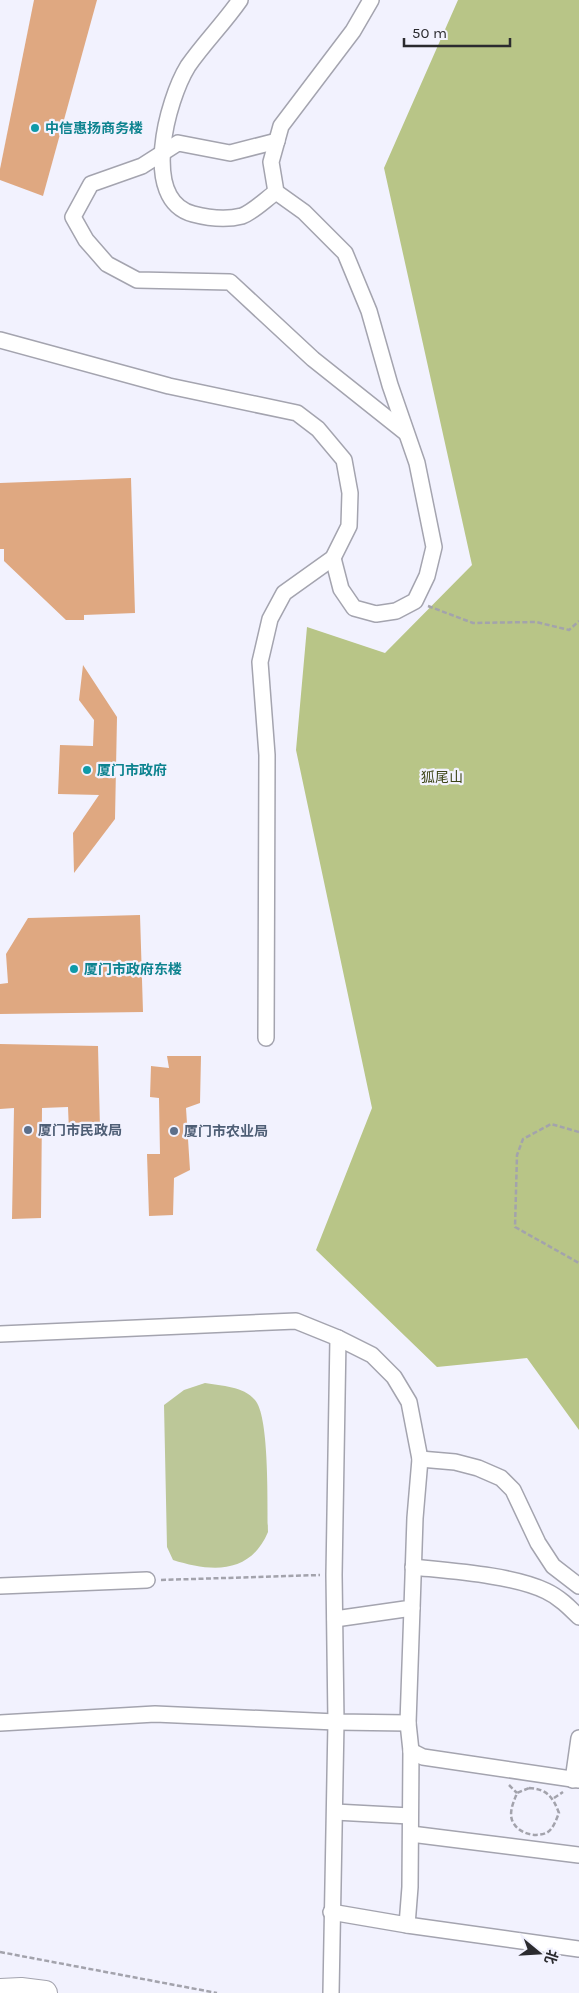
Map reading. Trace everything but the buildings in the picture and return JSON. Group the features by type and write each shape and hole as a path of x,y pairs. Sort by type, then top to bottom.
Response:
{"main road":[{"path":"0,1972 10,1991 45,1993"}],"street":[{"path":"240,0 188,67 168,115 162,153 166,192 180,210 210,218 242,216 276,192"},
{"path":"332,558 341,589 354,608 376,614 396,611 415,601 427,576 434,547 417,463 390,385 369,311 346,253 304,212 276,192 271,162 281,126 353,31 371,0"},
{"path":"277,142 230,153 178,143 142,166 91,184 73,217 86,240 108,264 137,280 230,282 313,359 407,434"},
{"path":"0,340 169,386 297,413 324,436 344,460 350,493 349,526 332,558 284,593 270,619 260,662 267,755 266,1038"},
{"path":"0,1334 296,1322 338,1338 372,1355 394,1377 409,1402 420,1459 413,1567 408,1723 411,1751 408,1925"},
{"path":"331,1993 336,1722 334,1575 338,1338"},
{"path":"420,1459 471,1466 501,1478 513,1490 538,1543 553,1566 579,1586"},
{"path":"413,1567 480,1575 532,1585 547,1591 579,1617"},
{"path":"0,1586 148,1580"},
{"path":"335,1619 412,1608"},
{"path":"0,1723 155,1714 336,1722 408,1723"},
{"path":"411,1751 423,1757 576,1780 579,1738"},
{"path":"335,1812 410,1816"},
{"path":"411,1834 579,1855"},
{"path":"331,1912 579,1949"}],"path":[{"path":"415,601 473,623 536,622 568,630 579,620"},
{"path":"579,1132 551,1124 523,1139 516,1155 515,1227 579,1263"},
{"path":"148,1580 334,1575"},
{"path":"529,1788 542,1788 554,1798 559,1813 553,1826 546,1833 528,1835 512,1821 511,1809 516,1793 529,1788"},
{"path":"0,1952 217,1993"}],"green space":[{"name":"狐尾山","path":"458,0 579,0 579,1430 527,1358 437,1367 316,1250 372,1108 296,750 307,627 385,653 472,565 384,168"},
{"path":"205,1383 232,1387 250,1395 260,1409 263,1424 267,1463 268,1532 260,1546 251,1556 240,1563 228,1567 201,1567 173,1560 167,1547 164,1405 184,1390"}],"place":[{"name":"中信惠扬商务楼","path":"35,128"},
{"name":"厦门市政府","path":"87,770"},
{"name":"厦门市政府东楼","path":"74,969"},
{"name":"厦门市民政局","path":"28,1130"},
{"name":"厦门市农业局","path":"174,1131"}]}
